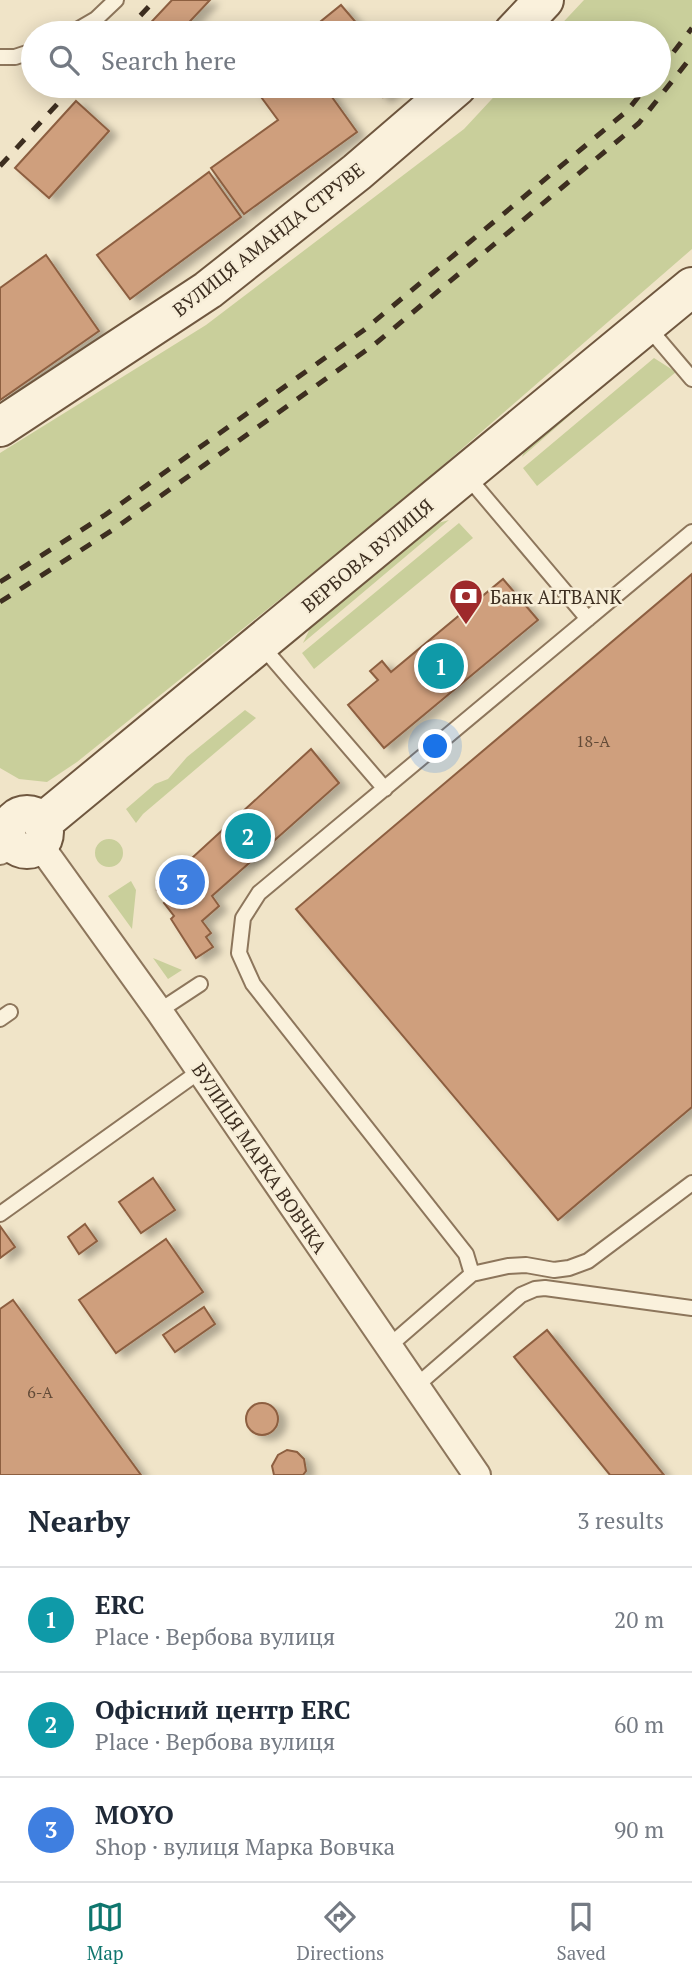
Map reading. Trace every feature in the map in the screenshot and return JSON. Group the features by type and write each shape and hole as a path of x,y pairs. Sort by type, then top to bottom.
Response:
{"main road":[{"path":"524,21 544,0"},
{"name":"ВУЛИЦЯ АМАНДА СТРУВЕ","path":"0,427 208,290 357,172 443,98"},
{"name":"ВЕРБОВА ВУЛИЦЯ","path":"18,831 260,644 692,287"}],"street":[{"name":"ВУЛИЦЯ МАРКА ВОВЧКА","path":"18,831 159,1011 477,1475"}],"lane":[{"path":"93,21 116,0"},
{"path":"0,57 21,55"},
{"path":"646,325 692,379"},
{"path":"466,474 588,620"},
{"path":"472,1274 466,1254 253,984 240,953 243,918 259,893 692,533"},
{"path":"260,644 384,789"},
{"path":"159,1011 200,984"},
{"path":"0,1214 200,1071"},
{"path":"388,1346 472,1274 526,1265 554,1270 588,1261 692,1183"},
{"path":"416,1386 522,1295 535,1289 545,1288 692,1308"}],"green space":[{"path":"584,0 692,0 692,249 396,506 77,762 47,782 19,779 0,768 0,453 206,325 464,129 493,98 671,98 671,21 564,21"},
{"path":"638,356 522,457 529,439"},
{"path":"654,358 676,372 537,486 523,468"},
{"path":"449,520 303,643 313,622 427,526"},
{"path":"459,523 473,538 314,669 302,653"},
{"path":"245,710 256,718 143,814 136,823 126,809 155,784 168,779 187,757"},
{"path":"109,839 119,843 123,853 119,863 109,867 99,863 95,853 99,843"},
{"path":"131,881 136,890 132,929 108,896"},
{"path":"153,958 182,970 168,979"}],"building":[{"path":"172,0 210,0 190,21 152,21"},
{"path":"341,5 355,21 321,21"},
{"path":"262,98 333,98 357,132 244,214 211,168 278,120"},
{"path":"76,101 109,131 49,198 15,168"},
{"path":"209,172 241,217 130,299 97,255"},
{"path":"46,255 99,331 0,400 0,288"},
{"path":"692,574 692,1107 558,1220 296,909"},
{"path":"503,579 538,620 384,748 348,705 378,680 370,671 382,661 391,672"},
{"path":"311,749 339,783 212,896 219,906 202,921 211,933 206,937 213,947 196,958 171,919 174,916 164,903 167,901 157,890"},
{"path":"153,1178 175,1210 141,1233 119,1202"},
{"path":"85,1224 97,1241 79,1254 68,1237"},
{"path":"0,1226 15,1247 0,1258"},
{"path":"166,1239 203,1292 116,1353 79,1300"},
{"path":"13,1300 141,1475 0,1475 0,1309"},
{"path":"204,1307 215,1324 175,1352 163,1335"},
{"path":"547,1330 664,1475 610,1475 514,1357"},
{"path":"262,1403 274,1407 278,1419 274,1431 262,1435 250,1431 246,1419 250,1407"},
{"path":"287,1450 297,1452 304,1459 306,1471 303,1475 274,1475 272,1466 278,1455"}],"railway":[{"path":"135,21 155,0"},
{"path":"671,55 692,28"},
{"path":"671,83 692,56"},
{"path":"0,166 63,98"},
{"path":"0,582 105,515 364,330 627,111 637,98"},
{"path":"0,602 114,529 375,344 639,123 659,98"}],"place":[{"name":"Банк ALTBANK","path":"466,626"},
{"name":"ERC","path":"441,666"},
{"name":"Офісний центр ERC","path":"248,836"},
{"name":"MOYO","path":"182,882"}]}
